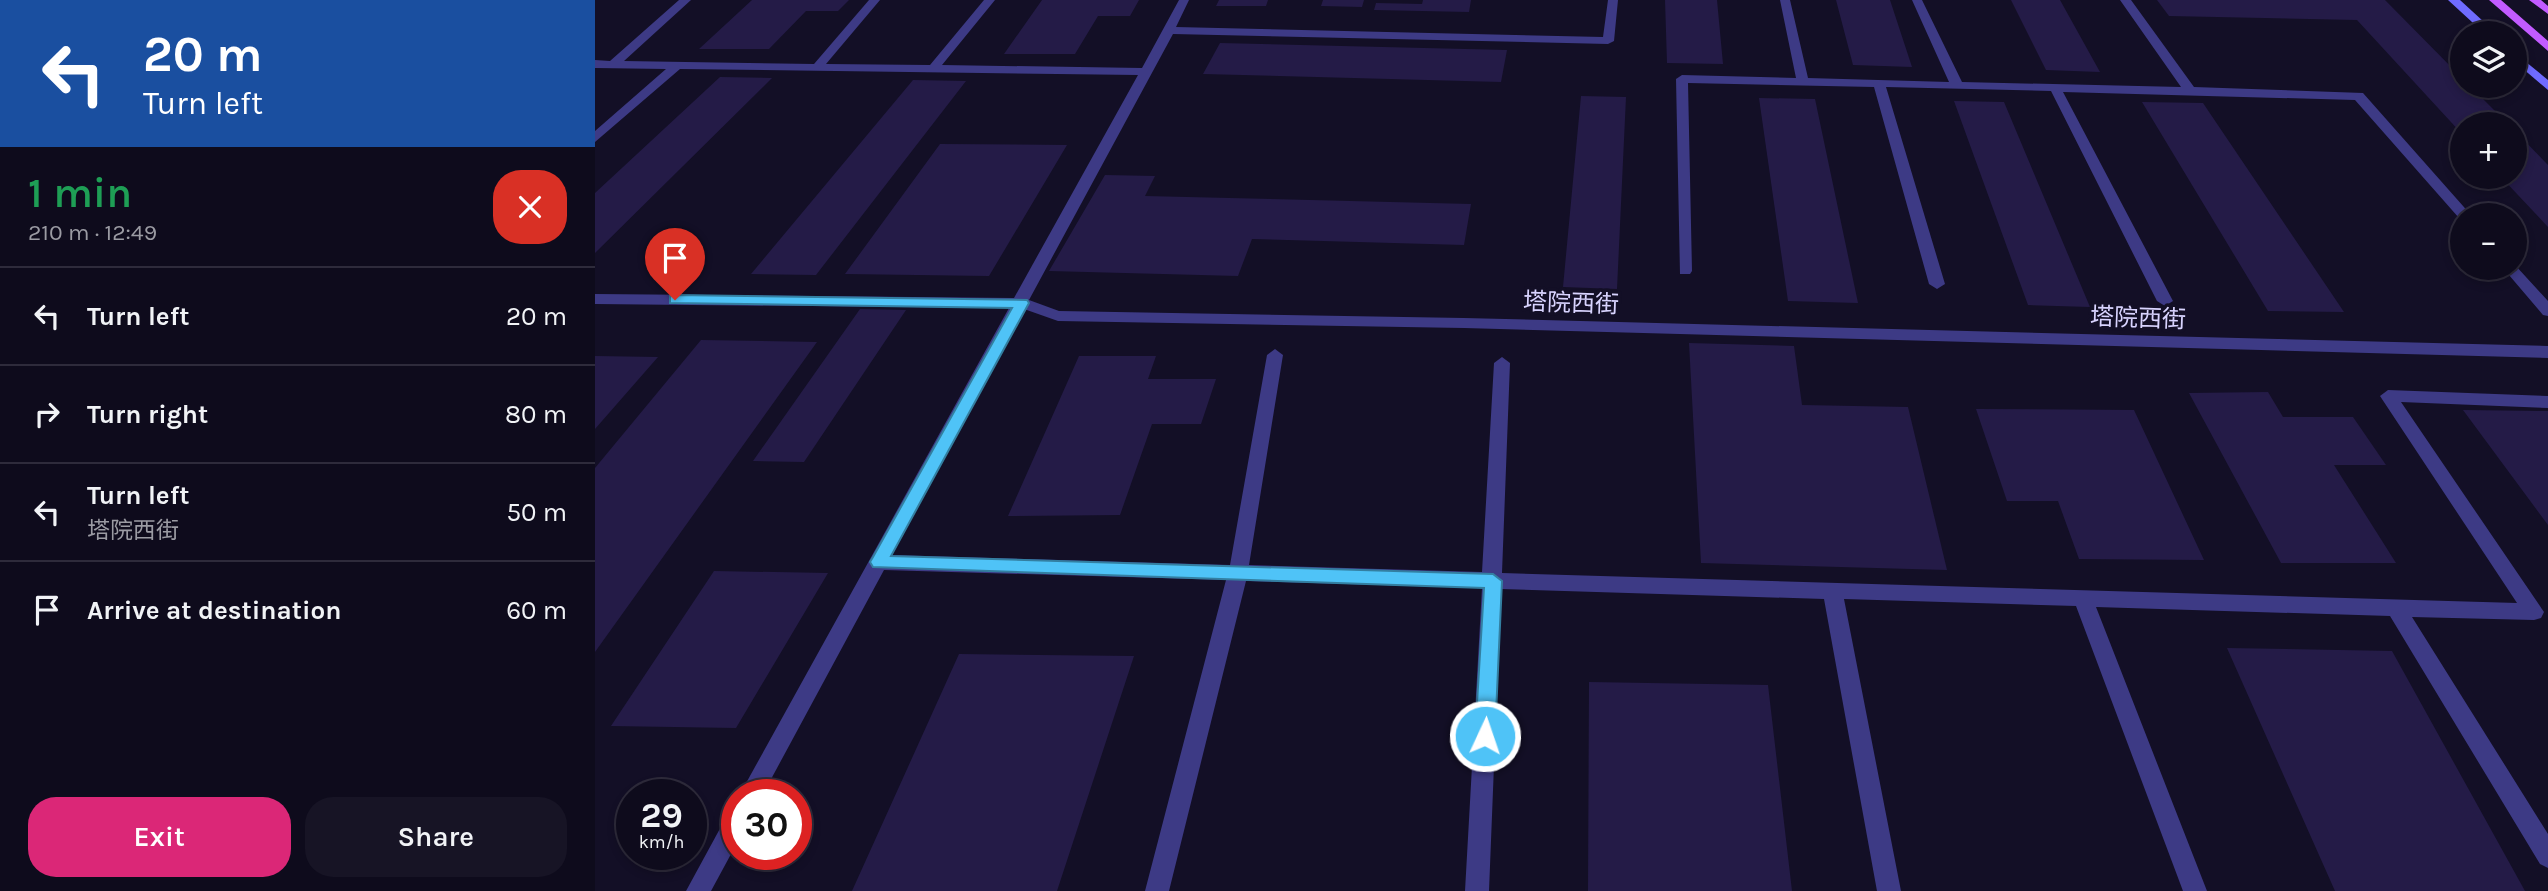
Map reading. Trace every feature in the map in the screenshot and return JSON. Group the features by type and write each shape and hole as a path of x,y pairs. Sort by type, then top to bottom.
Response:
{"main road":[{"path":"2494,0 2548,47"},
{"path":"2534,0 2548,11"}],"street":[{"path":"612,65 686,0"},
{"path":"817,67 874,0"},
{"path":"933,69 990,0"},
{"path":"759,779 1022,303 1184,0"},
{"path":"1169,30 1608,41 1613,0"},
{"path":"1785,0 1803,82"},
{"path":"1917,0 1957,85"},
{"path":"2125,0 2190,91"},
{"path":"2453,0 2477,21"},
{"path":"595,64 1147,72"},
{"path":"595,138 677,65"},
{"path":"2527,67 2548,86"},
{"path":"1685,271 1682,79 2359,96 2453,203"},
{"path":"1879,83 1937,284"},
{"path":"2055,88 2165,301"},
{"path":"2521,280 2548,311"},
{"name":"塔院西街","path":"595,299 1022,303 1058,316 1450,323 2548,352"},
{"path":"1157,891 1238,573 1275,355"},
{"path":"1477,891 1502,363"},
{"path":"879,562 2534,612 2388,396 2548,402"},
{"path":"1833,592 1889,891"},
{"path":"2083,599 2195,891"},
{"path":"2396,608 2548,856"},
{"path":"698,891 721,849"}],"building":[{"path":"752,0 849,0 838,11 806,11 769,49 699,49"},
{"path":"1042,0 1139,0 1130,16 1098,16 1075,54 1004,54"},
{"path":"1219,0 1268,0 1266,6 1216,6"},
{"path":"1323,0 1364,0 1362,7 1321,6"},
{"path":"1423,0 1471,0 1469,12 1374,10 1376,3 1422,4"},
{"path":"1665,0 1717,0 1723,64 1667,63"},
{"path":"1836,0 1890,0 1912,67 1853,65"},
{"path":"2011,0 2060,0 2100,72 2046,70"},
{"path":"2157,0 2385,0 2450,66 2450,98 2482,98 2496,112 2450,112 2450,121 2357,20 2169,16"},
{"path":"1220,43 1507,50 1501,82 1203,74"},
{"path":"720,77 772,78 595,253 595,193"},
{"path":"913,80 966,81 816,275 751,274"},
{"path":"1581,96 1626,97 1617,289 1563,287"},
{"path":"1759,98 1815,99 1858,303 1788,301"},
{"path":"1954,101 2004,102 2090,307 2028,305"},
{"path":"2142,102 2203,103 2344,312 2268,311"},
{"path":"2527,143 2548,165 2548,227 2512,189 2527,189"},
{"path":"940,144 1067,145 989,276 845,274"},
{"path":"1105,175 1155,176 1145,196 1471,204 1464,245 1252,239 1238,276 1049,271"},
{"path":"860,309 906,310 804,462 753,461"},
{"path":"701,340 817,342 595,652 595,468"},
{"path":"1689,343 1794,346 1802,405 1908,407 1947,570 1701,563"},
{"path":"595,356 658,357 595,429"},
{"path":"1079,356 1156,356 1148,379 1216,379 1201,424 1152,424 1120,515 1008,516"},
{"path":"2268,392 2283,417 2353,417 2386,465 2334,465 2396,563 2281,563 2189,393"},
{"path":"1976,409 2134,410 2204,560 2079,559 2058,501 2007,501"},
{"path":"2463,410 2548,411 2548,525"},
{"path":"714,571 828,573 736,728 611,726"},
{"path":"2227,648 2392,651 2525,891 2335,891"},
{"path":"959,654 1134,656 1057,891 852,891"},
{"path":"1589,682 1768,685 1792,891 1588,891"}],"route":[{"path":"675,300 1022,303 879,562 1493,581 1485,736"}]}
